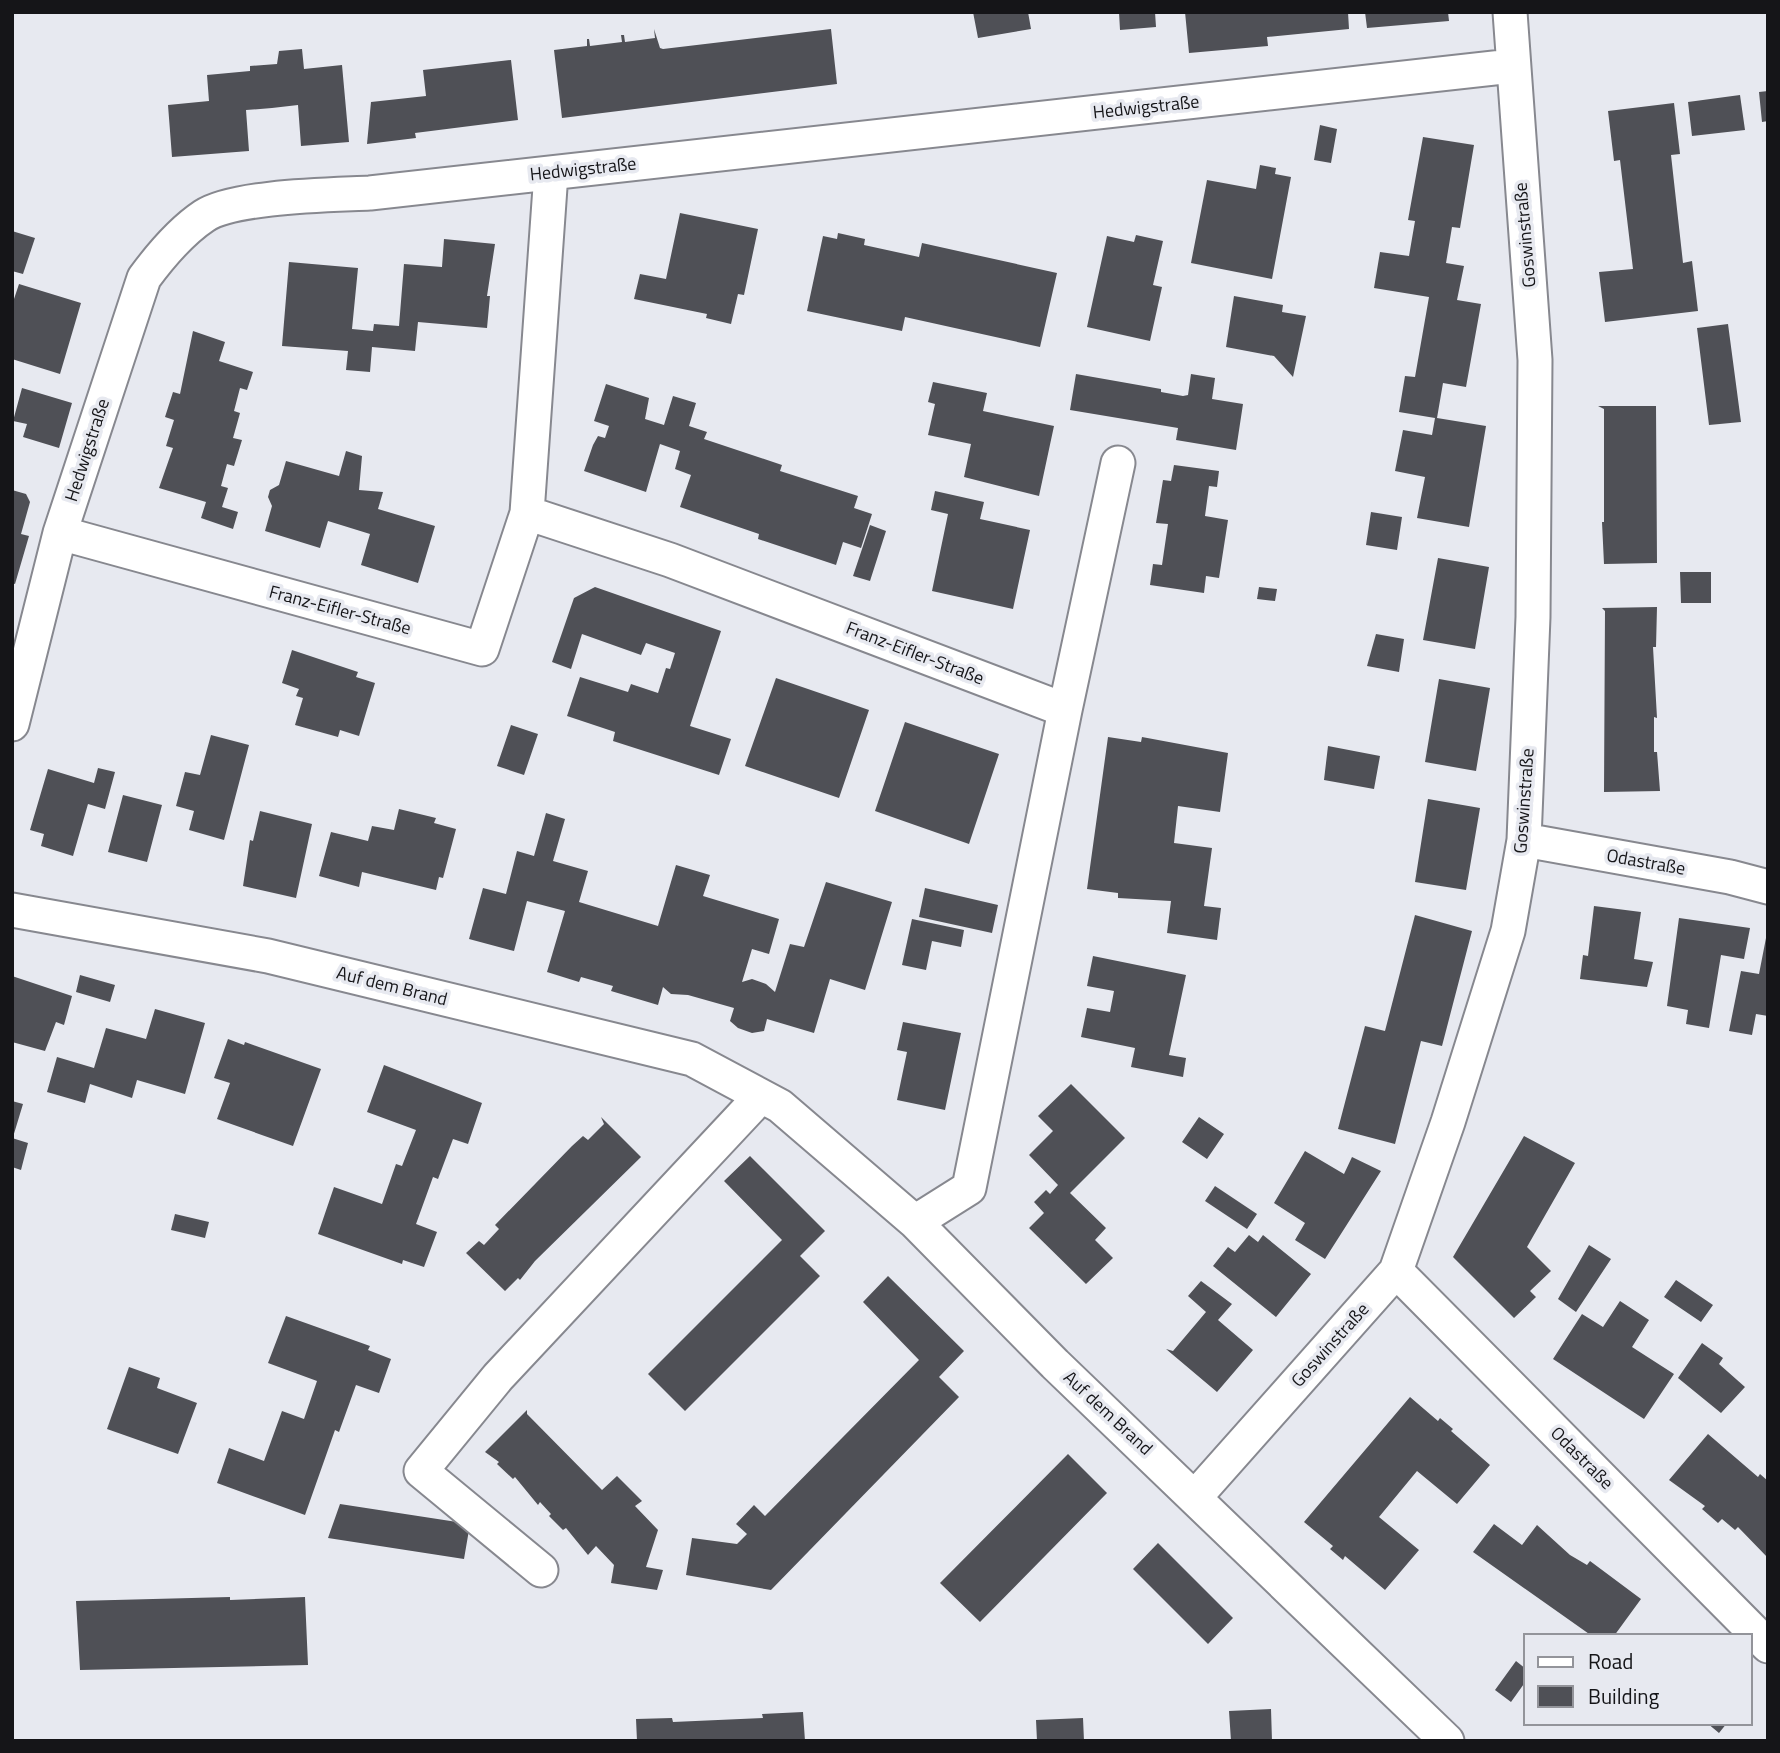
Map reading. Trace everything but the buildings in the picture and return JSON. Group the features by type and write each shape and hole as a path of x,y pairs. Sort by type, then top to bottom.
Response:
{"street":[{"name":"Goswinstraße","path":"1196,1496 1395,1271 1448,1122 1508,930 1524,841 1533,617 1535,360 1510,12"},
{"name":"Hedwigstraße","path":"12,724 60,533 144,278 163,252 206,215 255,201 370,193 1512,66"},
{"name":"Franz-Eifler-Straße","path":"60,533 482,649 527,513 551,173"},
{"path":"915,1222 969,1188 1065,710 1118,463"},
{"name":"Franz-Eifler-Straße","path":"527,513 670,560 1065,710"},
{"name":"Odastraße","path":"1524,841 1730,877 1768,887"},
{"name":"Auf dem Brand","path":"12,910 268,956 692,1059 780,1107 915,1222 1055,1364 1196,1496 1447,1741"},
{"path":"541,1570 421,1471 498,1377 761,1096"},
{"name":"Odastraße","path":"1395,1271 1768,1646"}]}
